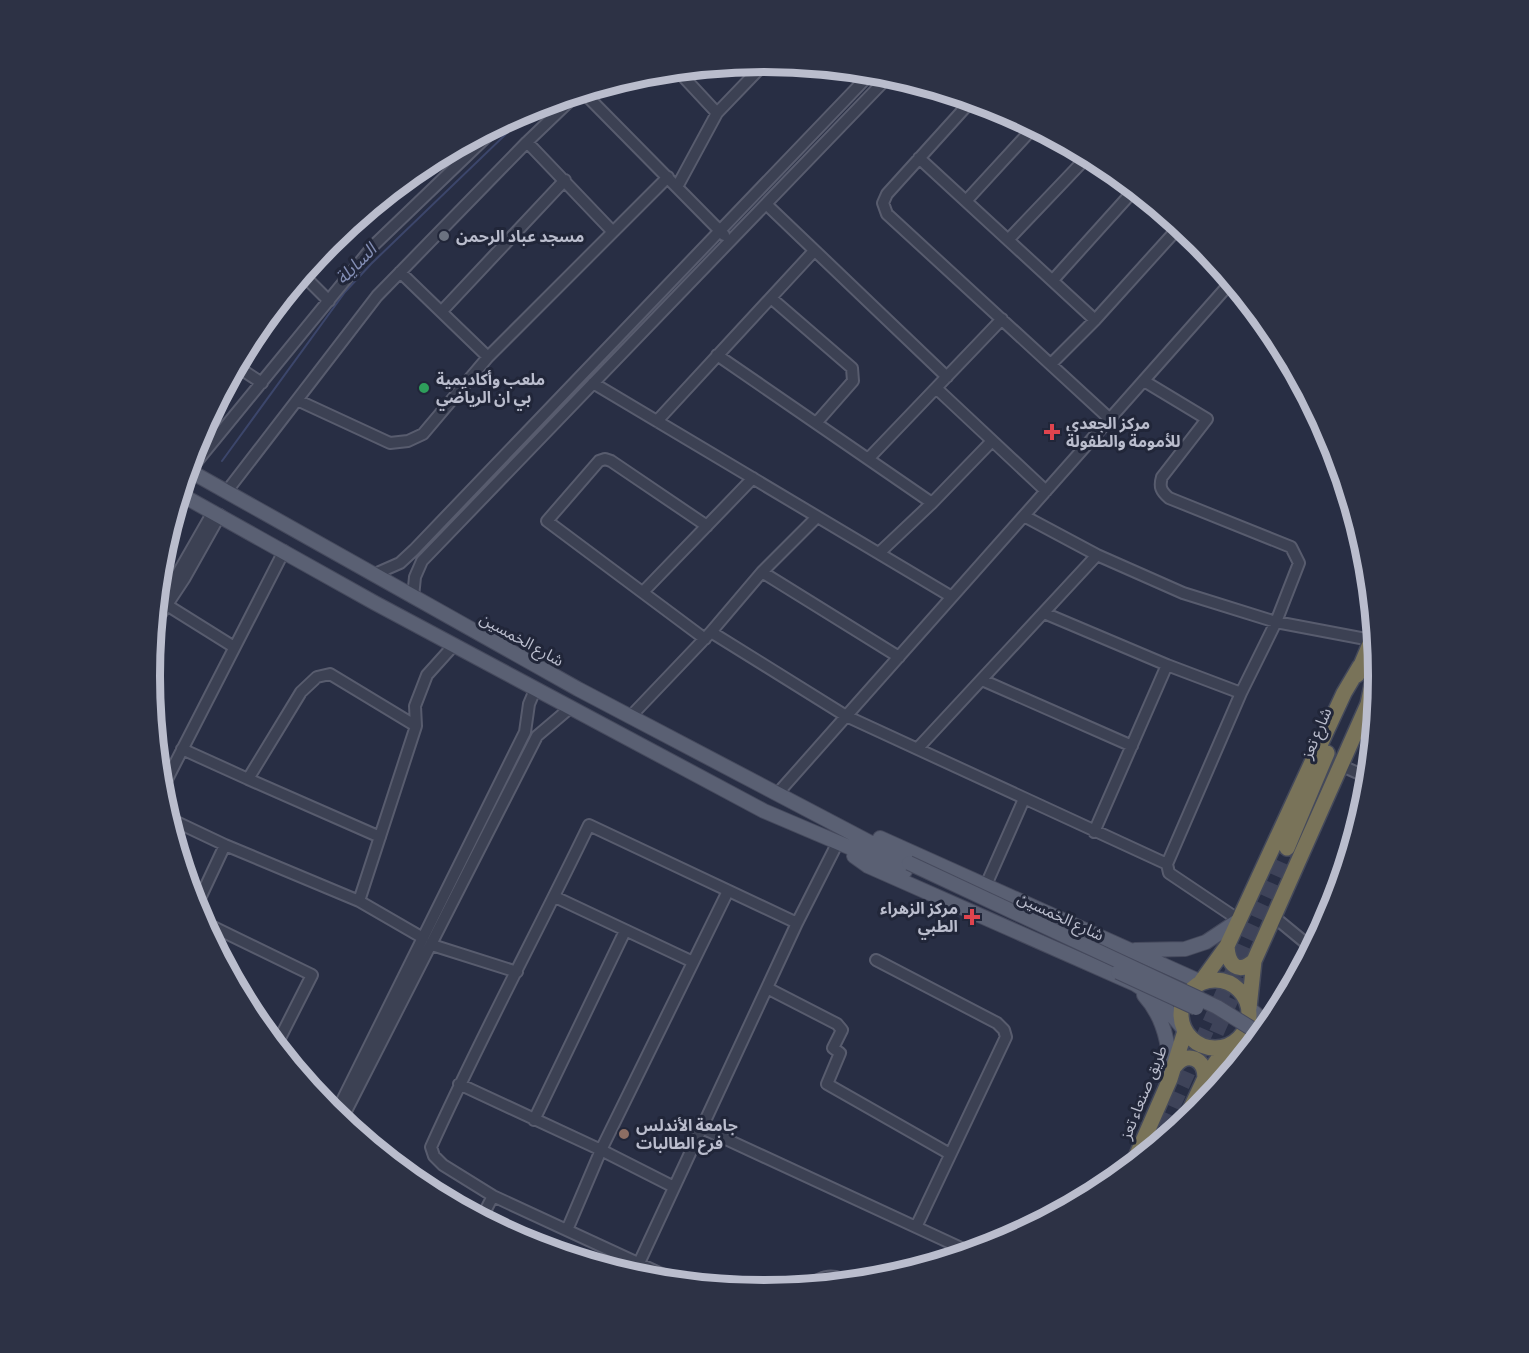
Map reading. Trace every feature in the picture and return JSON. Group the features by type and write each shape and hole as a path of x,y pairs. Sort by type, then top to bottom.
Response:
{"highway":[{"name":"شارع تعز","path":"1368,647 1291,849 1369,684"},
{"path":"1360,666 1344,693 1227,946 1201,982 1188,992 1182,1003 1180,1016 1185,1031 1202,1046 1214,1048 1227,1046 1238,1040 1246,1030 1254,961 1368,703"},
{"path":"1227,946 1228,957 1232,964 1240,968 1254,961"},
{"path":"1201,982 1216,979 1228,982 1243,994 1248,1008"},
{"name":"طريق صنعاء تعز","path":"1139,1151 1173,1072 1185,1031"},
{"path":"1192,1104 1205,1078 1227,1046"},
{"path":"1173,1072 1180,1060 1187,1057 1195,1058 1202,1063 1205,1078"}],"main road":[{"name":"شارع الخمسين","path":"195,474 578,689 844,828 907,867 1213,1015 1249,1037"},
{"name":"شارع الخمسين","path":"187,498 375,603 764,812 837,844 907,867 1217,1007 1254,1030"},
{"path":"570,708 578,689"},
{"name":"شارع الخمسين","path":"844,828 881,838 1201,982"},
{"name":"شارع الخمسين","path":"837,844 868,866 1135,984 1154,996 1185,1031"},
{"path":"1132,950 1185,949 1206,942 1239,920"},
{"path":"1146,957 1149,965 1148,974 1143,981 1135,984 1150,1001 1166,1034 1173,1072"},
{"path":"1248,1008 1262,1019"},
{"path":"1227,1046 1238,1051"},
{"path":"1194,1100 1208,1087"}],"street":[{"path":"677,187 717,113 756,72"},
{"path":"684,77 717,113"},
{"path":"375,574 400,563 414,550 864,81"},
{"path":"413,597 415,577 422,561 881,84"},
{"path":"589,98 730,242"},
{"path":"226,491 377,296 564,106"},
{"path":"966,107 887,194 884,203 887,214 1110,419"},
{"path":"966,201 1029,133"},
{"path":"527,142 612,231"},
{"path":"203,452 374,245 480,143"},
{"path":"919,158 1095,320"},
{"path":"1008,240 1082,162"},
{"path":"297,400 390,443 408,441 423,434 488,357 668,177"},
{"path":"442,311 565,180"},
{"path":"1053,280 1129,195"},
{"path":"766,204 947,377"},
{"path":"1051,364 1095,320 1174,232"},
{"path":"657,421 814,250"},
{"path":"400,272 488,357"},
{"path":"308,280 329,301"},
{"path":"778,793 1226,287"},
{"path":"771,298 852,369 853,381 817,422"},
{"path":"869,458 1002,319"},
{"path":"717,355 932,503"},
{"path":"243,371 262,383"},
{"path":"1144,381 1207,419 1161,477 1160,485 1163,493 1168,498 1291,547 1299,563 1276,622 1241,693 1167,864 1169,873 1239,920"},
{"path":"593,383 952,597"},
{"path":"936,388 1046,491"},
{"path":"523,436 533,446"},
{"path":"879,553 992,441"},
{"path":"707,526 612,460 605,459 598,461 547,521 643,592 708,635 846,716 1167,864"},
{"path":"643,592 753,478"},
{"path":"166,592 216,514"},
{"path":"1024,516 1097,555 1183,593 1276,622 1368,635"},
{"path":"630,717 708,635 762,572 818,517"},
{"path":"169,776 284,551"},
{"path":"918,748 1097,555"},
{"path":"762,572 899,657"},
{"path":"164,605 234,647"},
{"path":"1044,613 1167,666 1241,693"},
{"path":"359,901 416,726 415,706 427,675 454,645"},
{"path":"1094,832 1167,666"},
{"path":"248,779 301,692 317,677 330,674 416,726"},
{"path":"982,680 1132,746"},
{"path":"345,1112 525,732 529,704 535,690"},
{"path":"427,941 537,736 570,708"},
{"path":"182,749 380,837"},
{"path":"1342,766 1361,774"},
{"path":"986,885 1024,799"},
{"path":"179,823 359,901 427,941 517,972"},
{"path":"654,1270 493,1196 443,1165 434,1156 431,1147 459,1084 555,897 589,825 797,922"},
{"path":"637,1267 797,922 837,844"},
{"path":"201,896 225,845"},
{"path":"567,1230 601,1150 728,891"},
{"path":"555,897 693,962"},
{"path":"1273,919 1279,921 1307,944"},
{"path":"215,928 312,975 278,1035"},
{"path":"534,1120 625,931"},
{"path":"876,960 997,1023 1006,1033 916,1227"},
{"path":"767,988 837,1024 842,1030 833,1048 840,1053 827,1084 950,1154"},
{"path":"340,1106 403,990"},
{"path":"459,1084 601,1150 674,1187"},
{"path":"702,1128 961,1248"},
{"path":"485,1212 493,1196"},
{"path":"820,1278 837,1277"}],"waterway":[{"name":"السايلة","path":"222,461 345,292 514,127"}],"tunnel":[{"path":"1161,1132 1287,848"},
{"path":"1207,1054 1245,968"}],"place":[{"name":"مسجد عباد الرحمن","path":"444,236"},
{"name":"ملعب وأكاديمية بي ان الرياضي","path":"424,388"},
{"name":"مركز الجعدي للأمومة والطفولة","path":"1052,432"},
{"name":"مركز الزهراء الطبي","path":"972,917"},
{"name":"جامعة الأندلس فرع الطالبات","path":"624,1134"}]}
